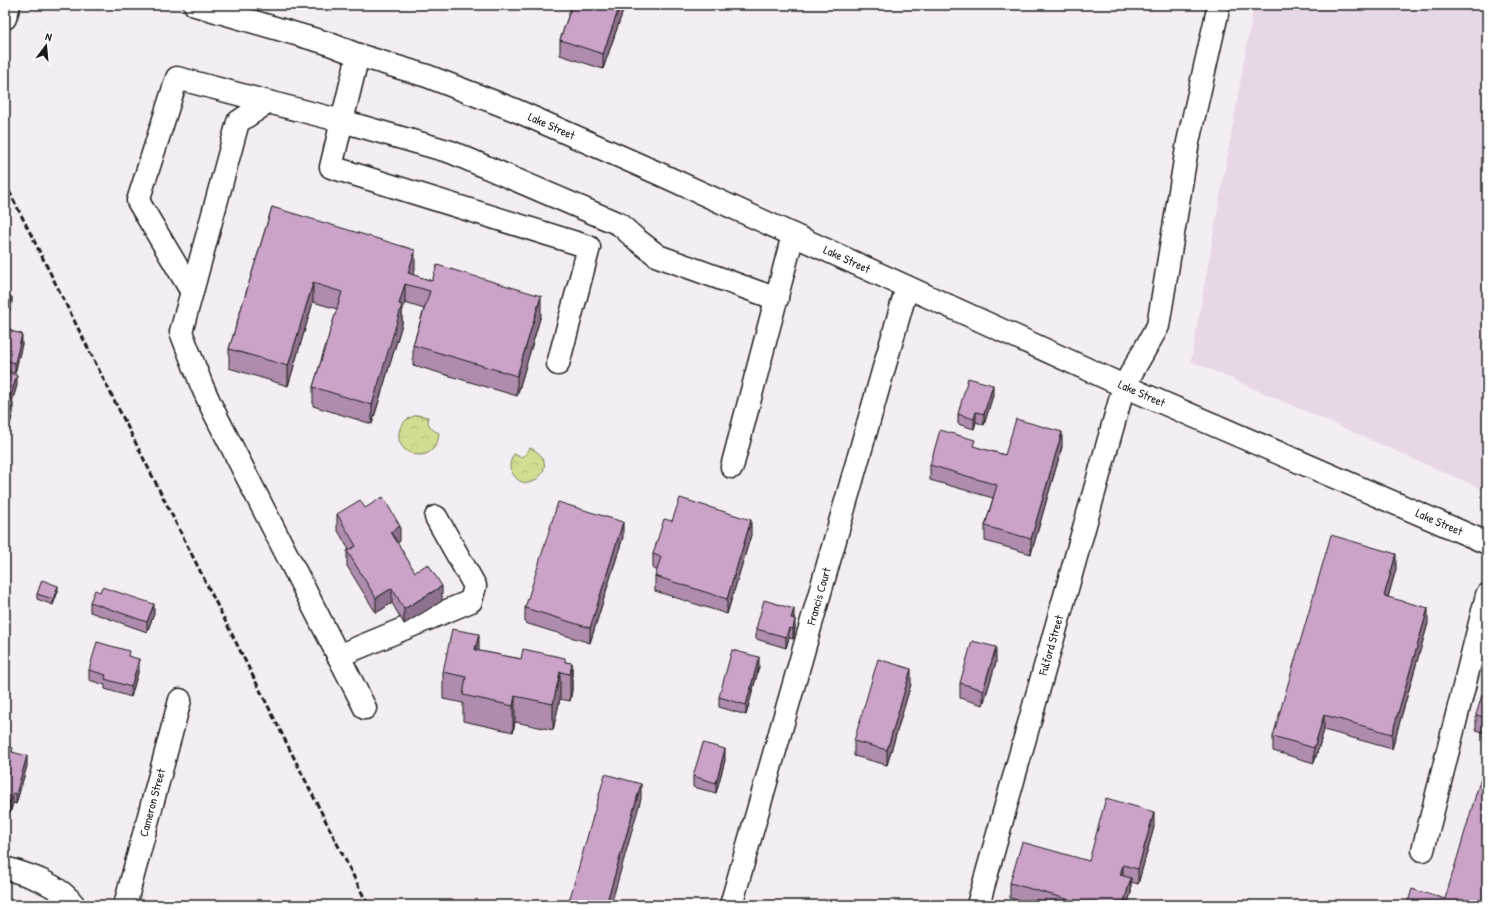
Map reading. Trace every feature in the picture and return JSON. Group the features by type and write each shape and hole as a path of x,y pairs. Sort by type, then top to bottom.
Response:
{"street":[{"path":"5,18 9,5"},
{"name":"Lake Street","path":"195,5 327,43 358,55 427,76 516,110 1124,386 1487,543"},
{"name":"Fulford Street","path":"978,905 1124,386 1158,326 1188,142 1219,5"},
{"path":"358,55 331,167 589,247"},
{"path":"192,292 138,201 177,78 342,121 451,152 619,224 658,256 776,299"},
{"path":"268,102 238,122 182,332 202,386 365,708"},
{"path":"558,364 598,216"},
{"path":"732,467 793,235"},
{"name":"Francis Court","path":"731,905 907,287"},
{"path":"338,656 471,601 475,586 436,517"},
{"path":"1423,850 1487,595"},
{"name":"Cameron Street","path":"125,905 180,700"},
{"path":"5,868 23,873 54,887 71,900 74,905"}],"shaded area":[{"path":"1254,5 1487,5 1487,491 1191,361"}],"green space":[{"path":"418,415 428,417 430,427 439,433 436,444 431,451 415,455 408,452 402,446 399,439 400,429 403,423"},
{"path":"530,448 540,454 544,462 544,469 540,476 534,481 527,483 520,481 513,474 510,469 510,464 514,454 520,457 524,456"}],"building":[{"path":"572,5 620,5 603,54 560,40"},
{"path":"272,207 415,250 408,273 432,281 437,265 541,296 517,376 413,345 430,291 405,284 399,304 402,305 372,405 313,387 342,292 313,283 288,366 229,349"},
{"path":"5,295 12,297 5,320"},
{"path":"5,327 11,329 11,331 22,334 15,363 5,360"},
{"path":"5,372 17,375 11,395 5,394"},
{"path":"968,378 993,385 984,414 976,412 974,419 958,414"},
{"path":"5,400 13,403 5,431"},
{"path":"1016,419 1062,432 1031,539 985,526 997,485 930,465 940,430 975,440 973,446 1005,455"},
{"path":"383,497 400,526 391,532 415,572 428,564 442,586 404,609 392,588 376,598 347,551 356,546 337,514 360,500 365,508"},
{"path":"680,498 751,520 727,599 655,576 661,557 653,554 664,519 672,521"},
{"path":"558,502 623,522 590,628 525,608"},
{"path":"1331,535 1396,554 1384,596 1428,608 1392,734 1324,715 1314,748 1273,736"},
{"path":"42,580 58,586 53,599 37,594"},
{"path":"102,587 154,604 147,622 90,602 95,590 100,592"},
{"path":"764,600 794,609 791,618 795,619 793,629 789,628 786,637 756,629"},
{"path":"452,629 479,634 475,650 521,659 523,649 565,658 565,662 572,663 570,674 560,672 553,704 515,696 513,706 463,695 466,677 443,672"},
{"path":"972,641 996,647 983,690 960,683"},
{"path":"97,642 129,651 128,656 139,659 131,687 105,679 106,675 89,670"},
{"path":"732,650 759,657 746,705 719,697"},
{"path":"878,659 911,669 887,750 854,741"},
{"path":"1482,695 1487,696 1487,718 1476,715"},
{"path":"703,743 725,749 716,783 693,776"},
{"path":"5,746 13,748 12,752 27,756 16,794 13,793 10,802 5,801"},
{"path":"1487,757 1487,905 1407,905 1412,889 1445,899"},
{"path":"605,774 641,784 606,905 568,905"},
{"path":"1106,798 1154,812 1138,869 1123,865 1120,875 1131,878 1123,905 1088,905 1010,883 1022,842 1089,861"}],"railway":[{"path":"5,183 368,905"}]}
